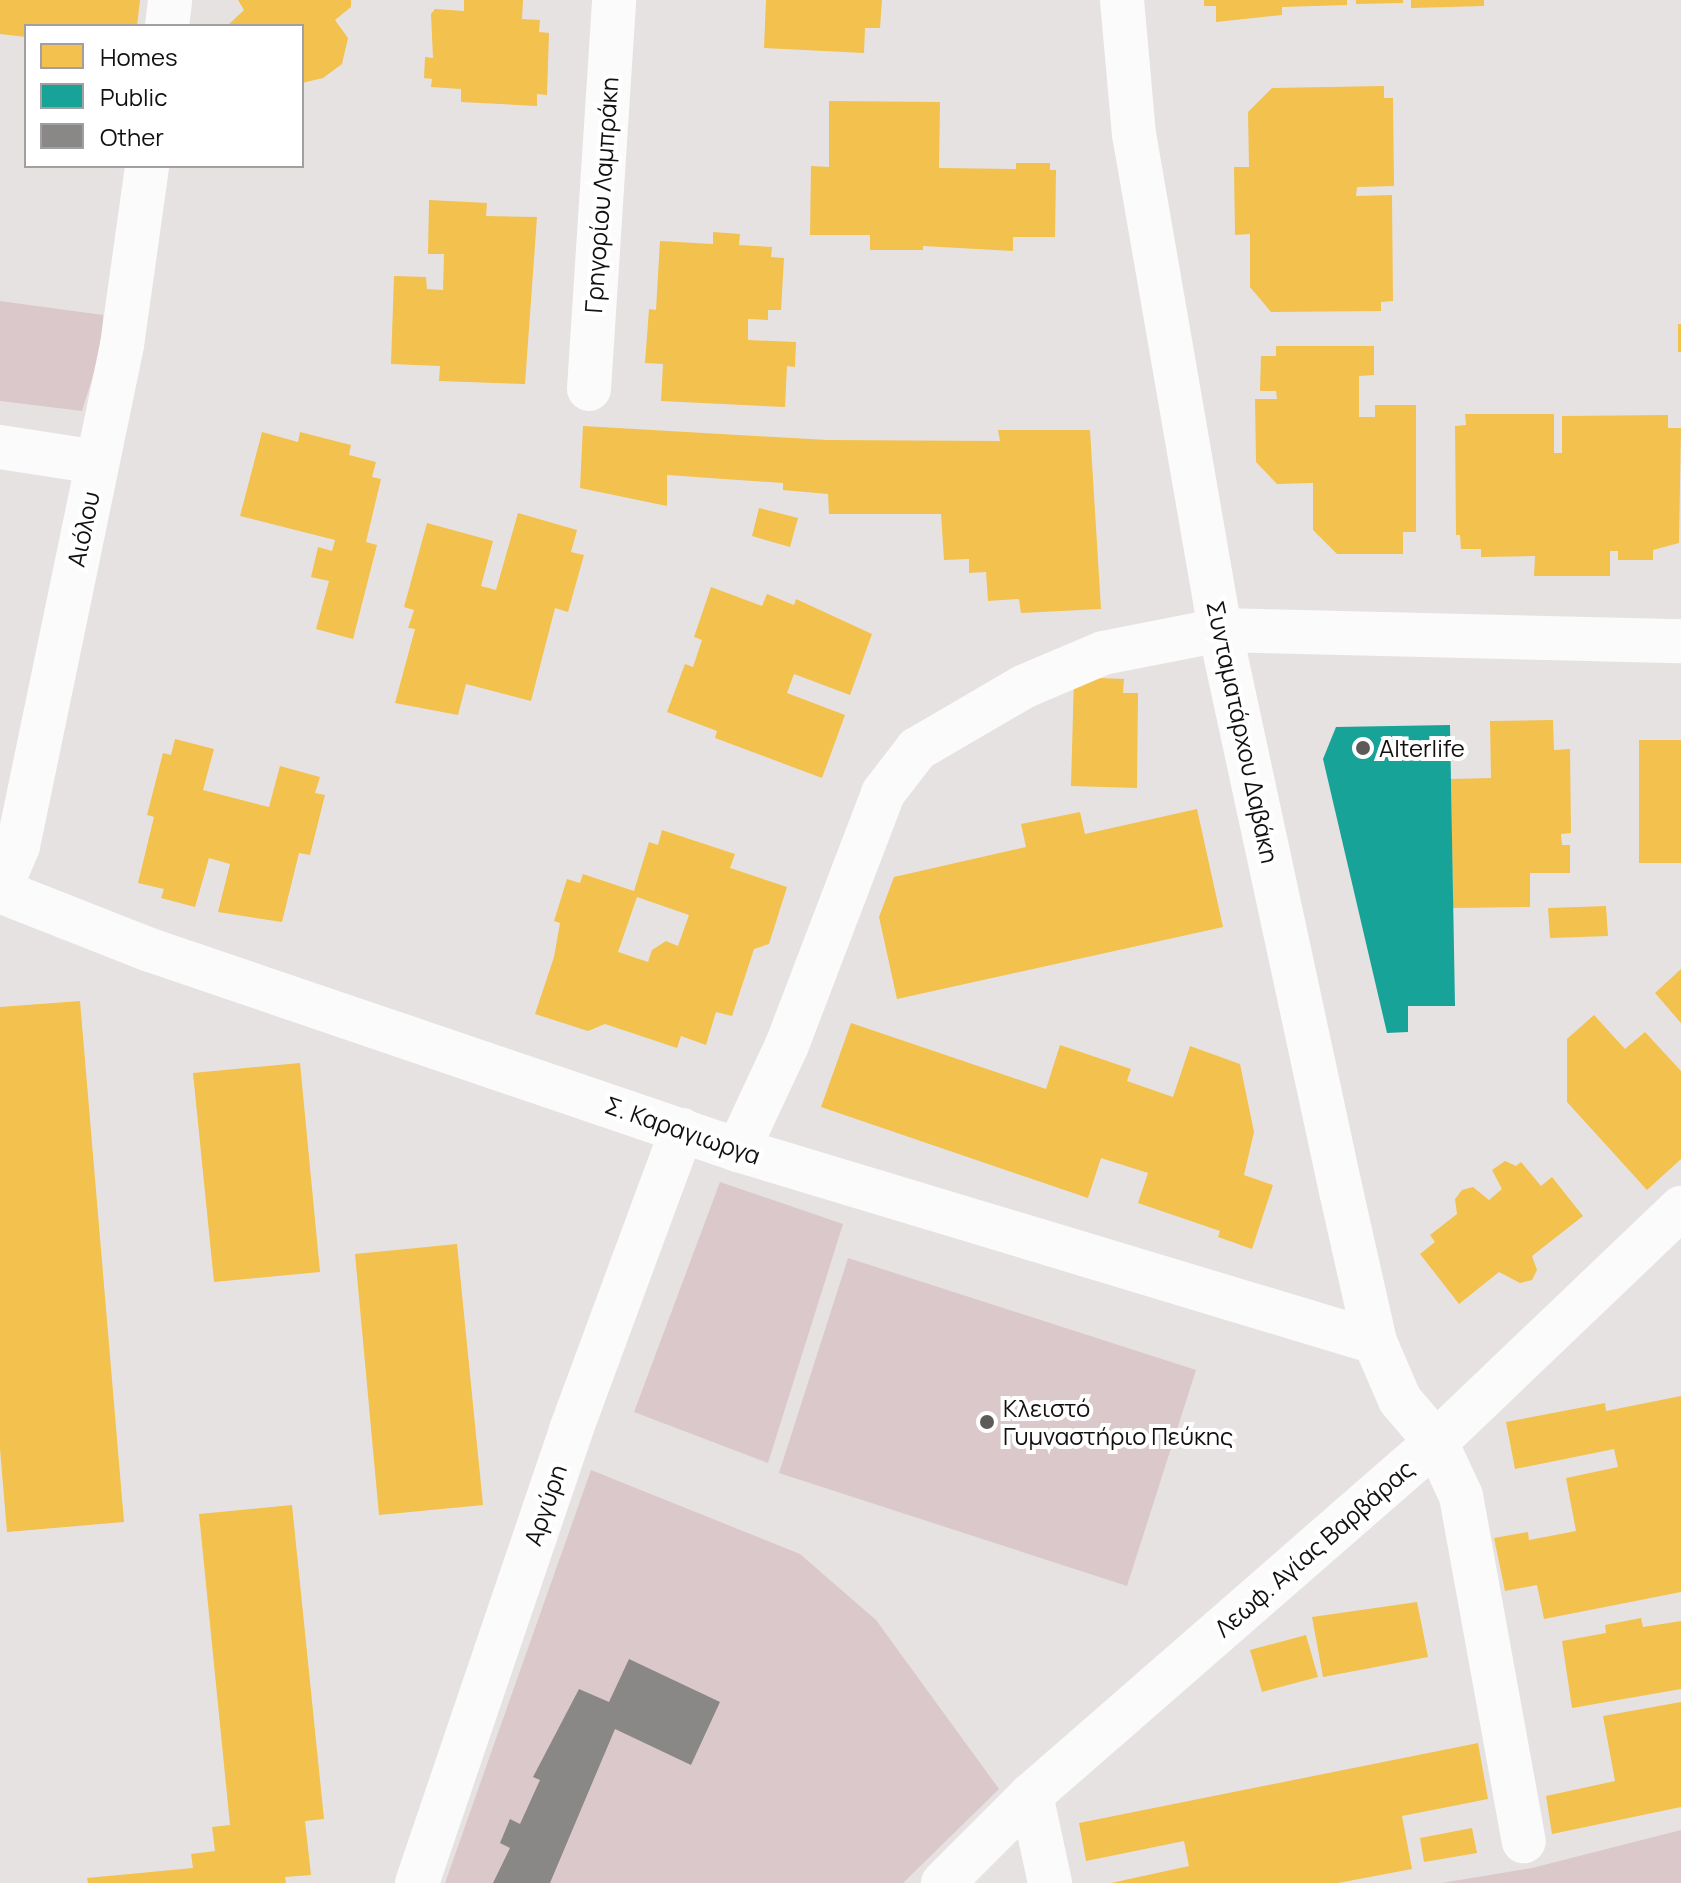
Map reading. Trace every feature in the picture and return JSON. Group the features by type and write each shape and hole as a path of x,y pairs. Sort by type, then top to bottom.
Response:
{"street":[{"path":"167,24 170,0"},
{"name":"Γρηγορίου Λαμπράκη","path":"589,389 614,0"},
{"name":"Συνταματάρχου Δαβάκη","path":"1122,0 1134,134 1220,630 1375,1342 1400,1400 1436,1442 1461,1496 1524,1841"},
{"name":"Αιόλου","path":"0,890 18,846 122,345 147,168"},
{"path":"0,447 97,462"},
{"path":"738,1150 787,1045 883,793 917,749 1023,687 1103,653 1220,630 1681,641"},
{"name":"Σ. Καραγιωργα","path":"0,890 150,950 738,1150 1375,1342"},
{"name":"Αργύρη","path":"417,1883 571,1430 682,1130"},
{"name":"Λεωφ. Αγίας Βαρβάρας","path":"943,1883 1031,1795 1436,1442 1681,1208"},
{"path":"1031,1795 1050,1883"}],"shaded area":[{"path":"0,301 103,315 102,347 82,411 0,401"},
{"path":"720,1182 843,1224 768,1463 634,1412"},
{"name":"Κλειστό Γυμναστήριο Πεύκης","path":"848,1258 1196,1370 1127,1586 779,1473"},
{"path":"591,1470 800,1554 876,1620 999,1789 903,1883 445,1883"},
{"path":"1681,1830 1681,1883 1441,1883 1532,1868"}],"building: Homes":[{"path":"0,0 140,0 137,24 24,24 24,37 0,34"},
{"path":"238,0 351,0 351,7 335,20 348,38 342,64 323,78 304,83 304,24 229,24 244,10"},
{"path":"464,0 523,0 522,19 540,20 539,32 549,33 547,95 537,94 537,106 461,102 461,89 431,87 432,79 424,78 425,57 433,58 431,14 435,9 464,11"},
{"path":"766,0 882,0 880,28 865,28 864,53 764,48"},
{"path":"1204,0 1347,0 1347,5 1282,7 1282,15 1216,22 1216,6 1204,6"},
{"path":"1356,0 1403,0 1403,3 1356,4"},
{"path":"1411,0 1484,0 1484,6 1411,8"},
{"path":"1384,86 1384,98 1393,98 1394,186 1357,187 1356,196 1392,195 1393,301 1381,302 1381,311 1271,312 1250,287 1250,234 1235,235 1234,167 1249,167 1248,112 1272,88"},
{"path":"829,101 940,102 939,168 1016,169 1016,163 1050,163 1050,170 1056,170 1055,237 1013,237 1013,251 923,246 923,250 870,250 870,235 810,235 811,166 829,167"},
{"path":"429,200 487,203 486,216 537,217 525,384 439,381 440,366 391,364 394,276 426,277 427,289 443,290 444,254 428,254"},
{"path":"713,232 740,234 739,245 772,247 771,257 784,258 781,310 768,310 768,320 748,319 748,340 796,342 795,367 787,366 785,407 661,401 663,364 645,363 649,309 656,310 660,241 713,244"},
{"path":"1678,324 1681,324 1681,352 1678,352"},
{"path":"1276,346 1374,346 1374,375 1359,376 1359,417 1375,417 1375,405 1416,405 1416,532 1403,532 1403,554 1337,554 1313,530 1313,483 1277,484 1256,462 1255,399 1277,399 1276,391 1260,391 1261,356 1276,356"},
{"path":"1465,414 1554,414 1554,453 1562,453 1562,416 1668,415 1668,428 1681,428 1679,543 1653,550 1653,560 1618,560 1618,551 1610,551 1610,576 1534,576 1535,556 1481,557 1481,549 1461,549 1460,535 1456,535 1455,426 1466,425"},
{"path":"583,426 827,440 1000,441 998,430 1090,430 1101,609 1021,613 1019,599 988,601 986,572 969,573 969,559 944,560 941,514 829,514 828,494 783,490 783,483 667,475 667,506 580,488"},
{"path":"262,432 298,442 300,432 351,445 349,455 376,462 372,477 381,479 366,542 377,545 353,639 316,629 329,581 311,577 318,547 332,551 335,540 240,516"},
{"path":"759,508 798,518 790,547 752,536"},
{"path":"518,513 577,530 571,552 584,555 568,612 555,608 531,701 466,684 458,715 395,703 415,629 408,628 414,610 404,607 427,523 493,541 481,586 496,590"},
{"path":"711,587 762,606 767,594 794,605 796,599 872,634 850,695 794,674 787,693 845,715 822,778 715,738 717,731 667,712 685,664 693,667 702,640 694,637"},
{"path":"1074,677 1124,679 1123,693 1138,693 1137,788 1071,786"},
{"path":"1553,720 1554,750 1570,749 1571,833 1561,834 1562,845 1570,845 1570,873 1530,873 1530,907 1453,908 1451,779 1491,778 1490,721"},
{"path":"175,739 214,749 203,790 269,807 280,766 320,777 315,793 325,795 310,855 299,853 282,922 218,912 230,864 209,858 195,907 161,898 164,889 138,883 154,817 147,815 163,753 171,755"},
{"path":"1639,740 1681,740 1681,863 1639,863"},
{"path":"1197,809 1223,927 897,999 879,917 894,877 1026,847 1021,824 1080,812 1085,834"},
{"path":"662,830 735,854 730,868 787,887 769,944 754,949 732,1016 716,1012 706,1045 681,1036 677,1048 605,1024 588,1031 535,1014 554,957 560,923 554,921 567,879 580,883 583,874 634,891 649,842 658,845","holes":["637,897 689,915 678,946 666,941 652,950 648,962 618,952"]},
{"path":"1606,906 1608,936 1550,938 1548,908"},
{"path":"1681,969 1681,1023 1655,993"},
{"path":"80,1001 124,1522 7,1532 0,1449 0,1007"},
{"path":"1594,1015 1625,1049 1645,1032 1681,1071 1681,1159 1647,1190 1567,1102 1567,1039"},
{"path":"851,1023 1046,1089 1060,1045 1131,1069 1127,1081 1173,1097 1190,1046 1240,1064 1254,1132 1244,1175 1273,1185 1252,1249 1218,1237 1220,1231 1138,1203 1148,1173 1101,1158 1088,1198 821,1107"},
{"path":"300,1063 320,1272 214,1282 193,1073"},
{"path":"1505,1161 1516,1166 1521,1162 1541,1186 1552,1177 1583,1216 1532,1256 1537,1270 1532,1280 1520,1283 1499,1272 1459,1304 1420,1254 1435,1242 1430,1235 1457,1214 1455,1199 1462,1190 1473,1187 1489,1200 1502,1189 1492,1170"},
{"path":"457,1244 483,1505 379,1515 355,1254"},
{"path":"1681,1396 1681,1592 1544,1619 1537,1585 1505,1591 1494,1538 1528,1532 1529,1540 1576,1531 1566,1478 1618,1467 1614,1449 1515,1469 1506,1422 1605,1403 1606,1411"},
{"path":"292,1505 324,1819 305,1821 311,1875 285,1877 286,1883 88,1883 87,1878 193,1868 191,1854 215,1851 212,1827 230,1825 199,1514"},
{"path":"1417,1602 1428,1657 1323,1677 1312,1617"},
{"path":"1641,1618 1643,1627 1681,1621 1681,1689 1572,1708 1562,1641 1606,1633 1605,1625"},
{"path":"1306,1635 1318,1677 1262,1692 1250,1650"},
{"path":"1681,1702 1681,1807 1552,1834 1546,1796 1615,1781 1603,1716"},
{"path":"1478,1743 1488,1799 1402,1816 1412,1869 1338,1883 1111,1883 1189,1866 1184,1841 1086,1861 1079,1823"},
{"path":"1472,1828 1477,1853 1424,1862 1420,1838"}],"building: Public":[{"path":"1450,725 1455,1006 1408,1006 1408,1032 1387,1033 1323,759 1336,727"}],"building: Other":[{"path":"629,1659 720,1702 691,1765 615,1729 550,1883 493,1883 510,1848 500,1843 510,1819 520,1824 540,1780 533,1777 579,1689 609,1702"}],"place":[{"name":"Alterlife","path":"1363,748"},
{"name":"Κλειστό Γυμναστήριο Πεύκης","path":"987,1422"}]}
